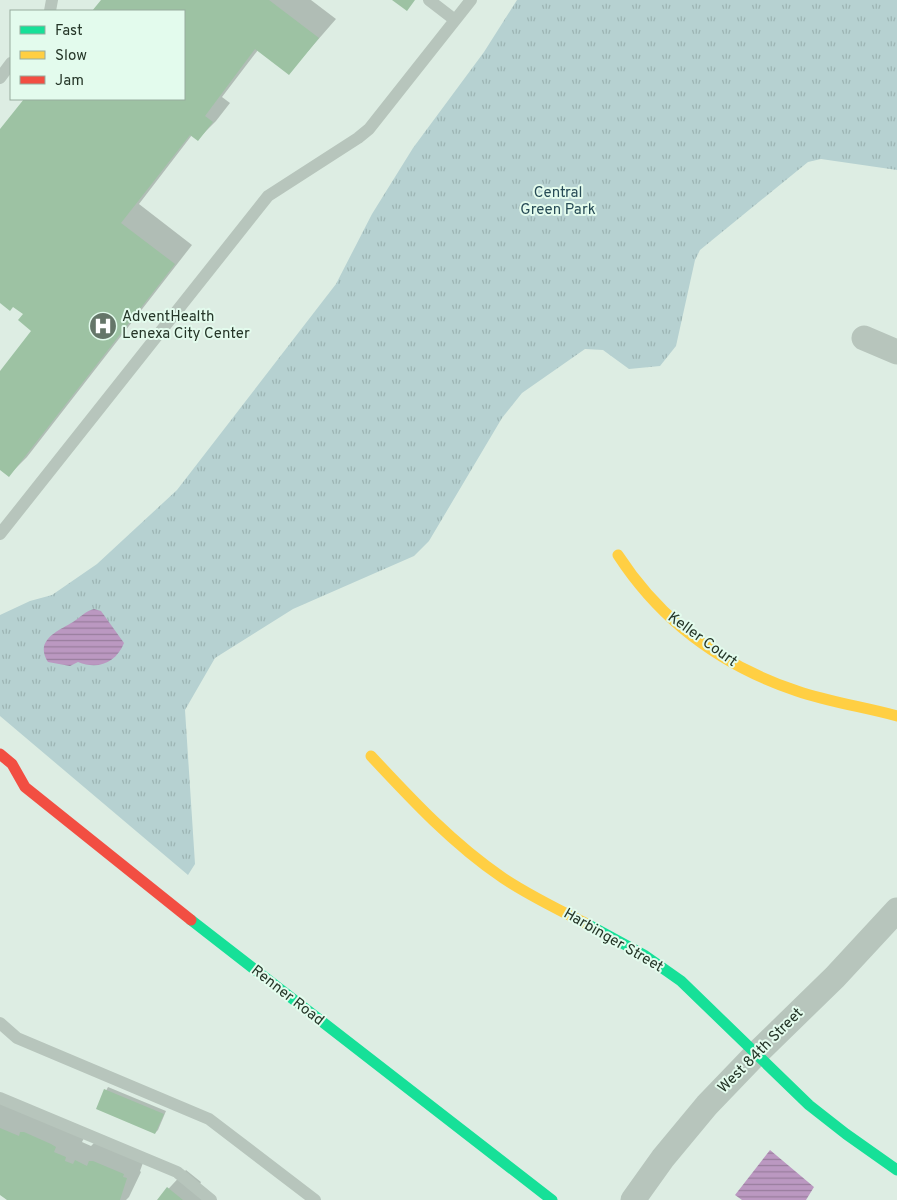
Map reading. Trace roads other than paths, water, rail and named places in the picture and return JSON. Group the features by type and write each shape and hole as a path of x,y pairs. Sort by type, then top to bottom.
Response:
{"street":[{"path":"864,338 897,352"},
{"name":"Keller Court","path":"618,555 630,577 658,607 724,660 755,676 799,692 897,716"},
{"name":"Renner Road","path":"0,754 12,764 25,787 120,865 374,1064 552,1200"},
{"name":"Harbinger Street","path":"371,756 419,808 489,869 525,891 641,953 680,980 798,1095 843,1133 897,1170"},
{"name":"Renner Road","path":"8,784 25,787"},
{"name":"West 84th Street","path":"633,1200 707,1105 835,977 897,910"}],"lane":[{"path":"429,0 455,20"},
{"path":"0,534 268,196 370,129 471,0"},
{"path":"0,78 10,64"},
{"path":"0,1023 17,1038 209,1119 315,1200"},
{"path":"0,1098 177,1172 211,1200"}],"place":[{"name":"AdventHealth Lenexa City Center","path":"103,326"}],"park label":[{"name":"Central Green Park","path":"558,202"}]}
